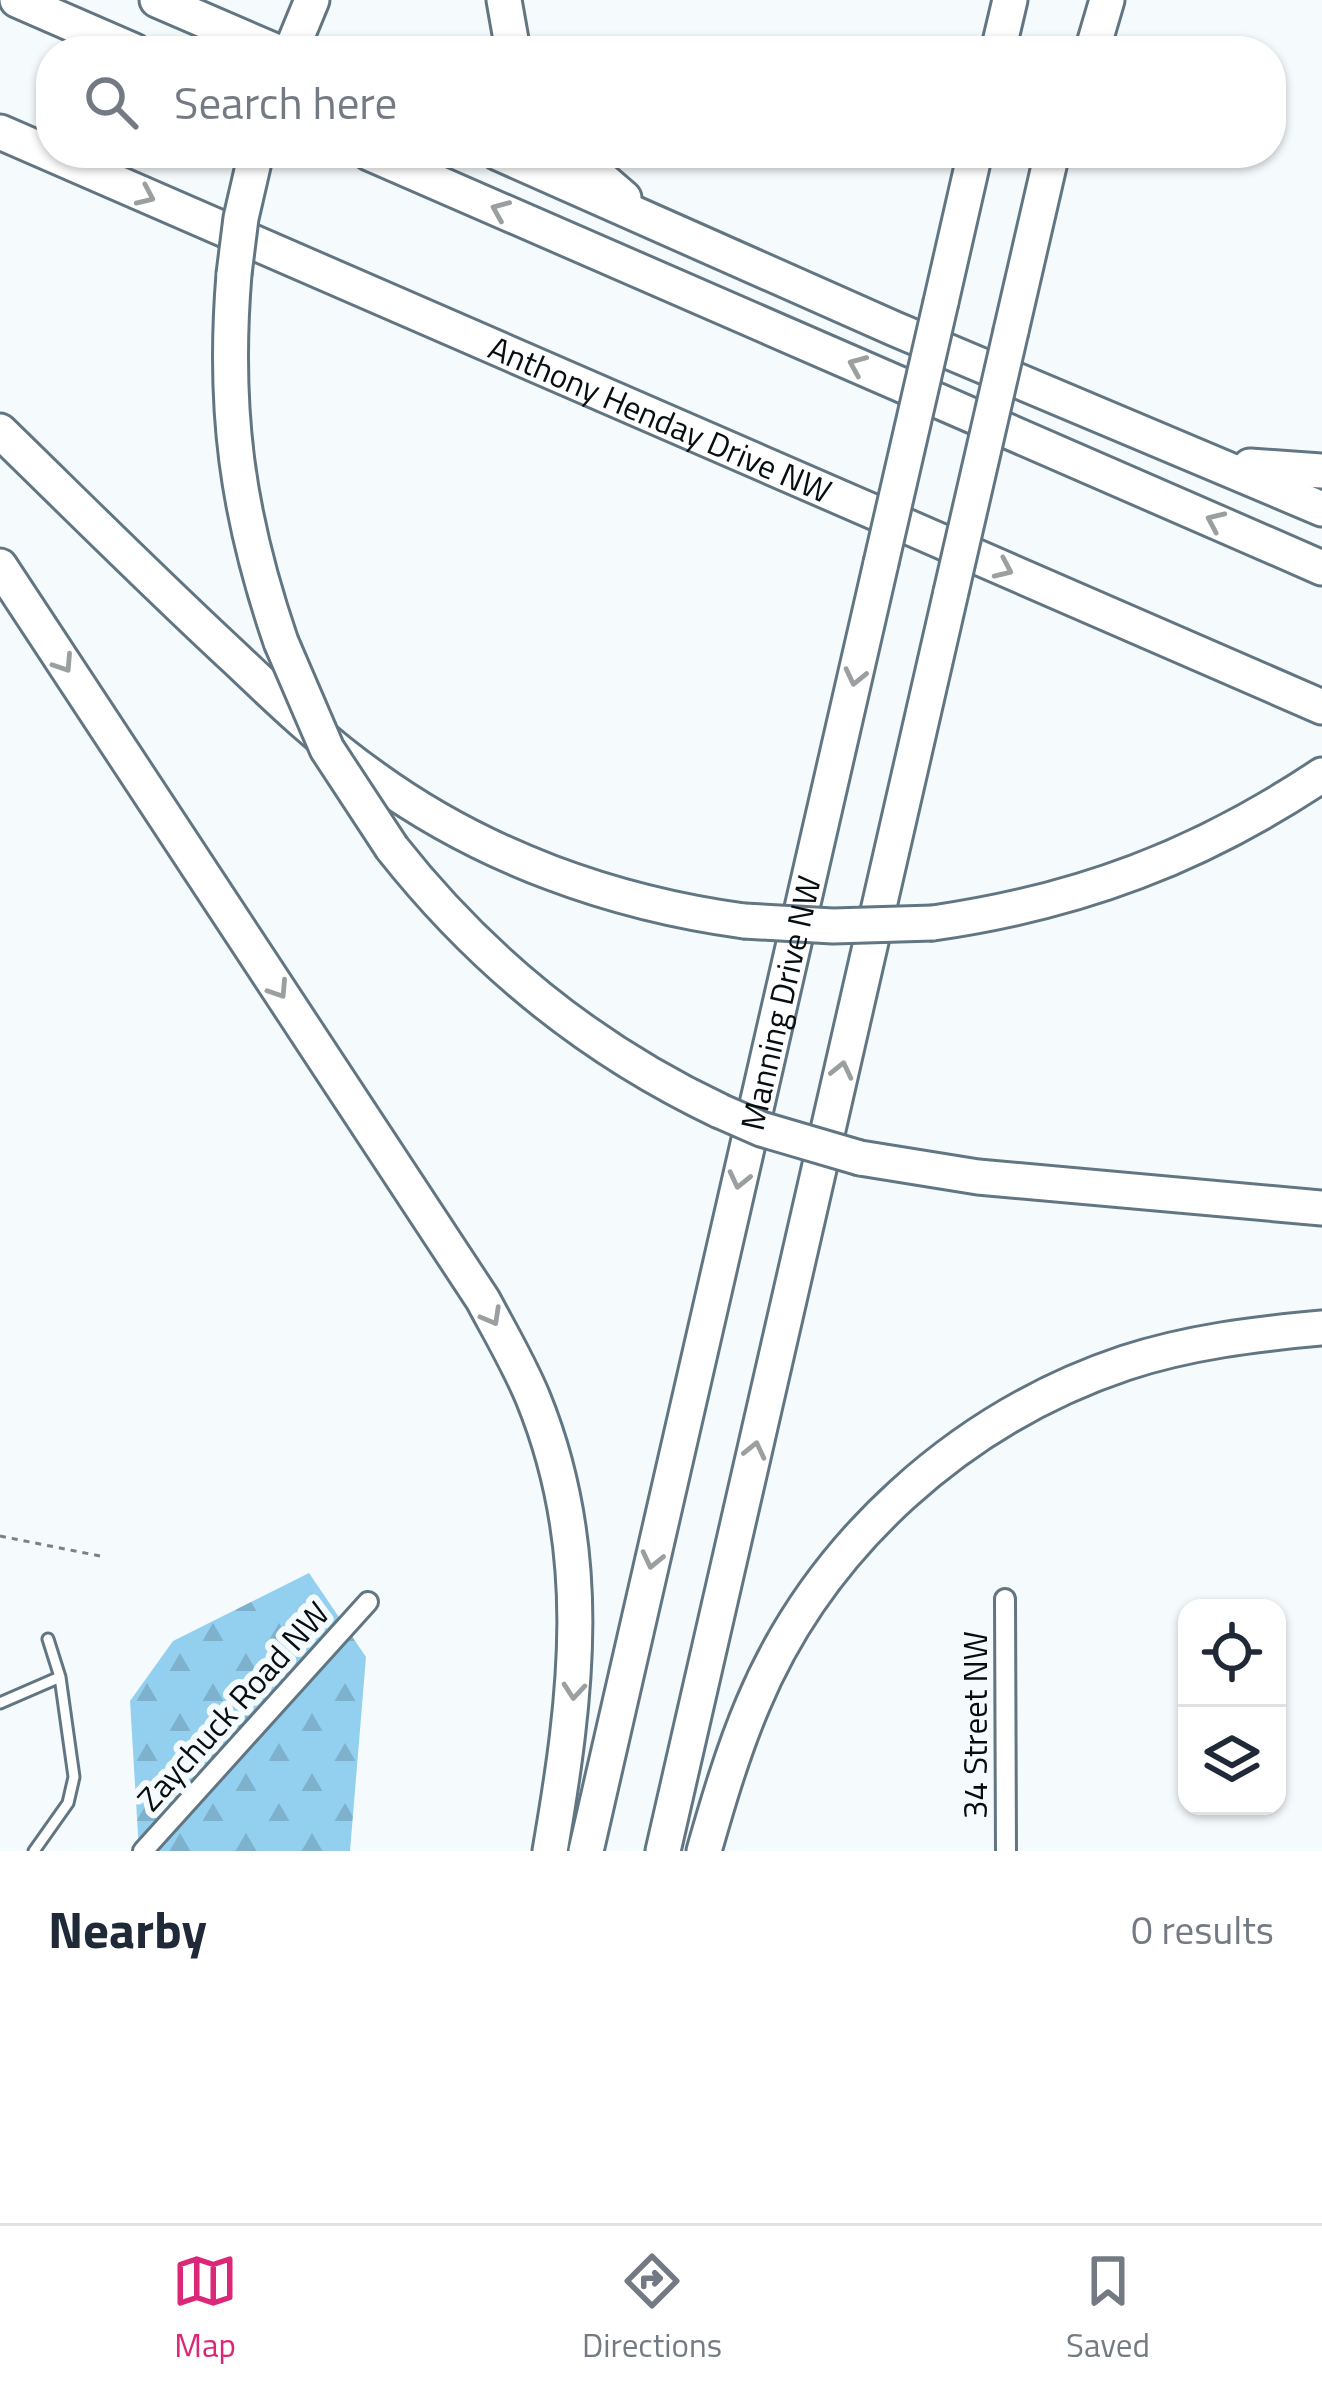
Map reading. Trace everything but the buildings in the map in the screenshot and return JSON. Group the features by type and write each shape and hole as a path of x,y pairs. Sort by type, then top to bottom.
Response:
{"highway":[{"path":"17,0 100,36"},
{"path":"157,0 240,36"},
{"path":"504,0 510,36"},
{"path":"994,36 995,0"},
{"path":"999,36 1010,0"},
{"path":"1079,36 1087,0"},
{"path":"1096,36 1107,0"},
{"name":"Anthony Henday Drive NW","path":"0,132 36,148"},
{"name":"Anthony Henday Drive NW","path":"83,168 1322,707"},
{"path":"253,168 234,274 230,406 250,549 281,642 327,749 392,848 469,938 566,1023 626,1062 761,1129 860,1158 978,1177 1322,1208"},
{"path":"403,168 1322,568"},
{"path":"531,168 1166,446 1322,509"},
{"path":"588,168 619,196 703,245"},
{"name":"Manning Drive NW","path":"586,1851 972,168"},
{"path":"663,1851 1049,168"},
{"path":"0,431 288,708 374,779 470,837 543,870 636,901 744,921 833,926 933,923 1052,902 1111,884 1207,843 1322,775"},
{"path":"1166,446 1263,469 1322,472"},
{"path":"0,566 483,1300 533,1398 555,1461 578,1605 573,1706 550,1851"},
{"path":"704,1851 754,1701 795,1623 852,1546 918,1479 1004,1418 1126,1363 1219,1340 1322,1328"}],"street":[{"name":"34 Street NW","path":"1004,1599 1006,1851"},
{"name":"Zaychuck Road NW","path":"143,1851 368,1602"}],"lane":[{"path":"34,1851 68,1803 74,1777 60,1677 48,1639"},
{"path":"0,1703 60,1677"}],"path":[{"path":"0,1536 100,1556"}],"green space":[{"path":"309,1573 366,1657 350,1851 139,1851 130,1701 173,1641"}]}
